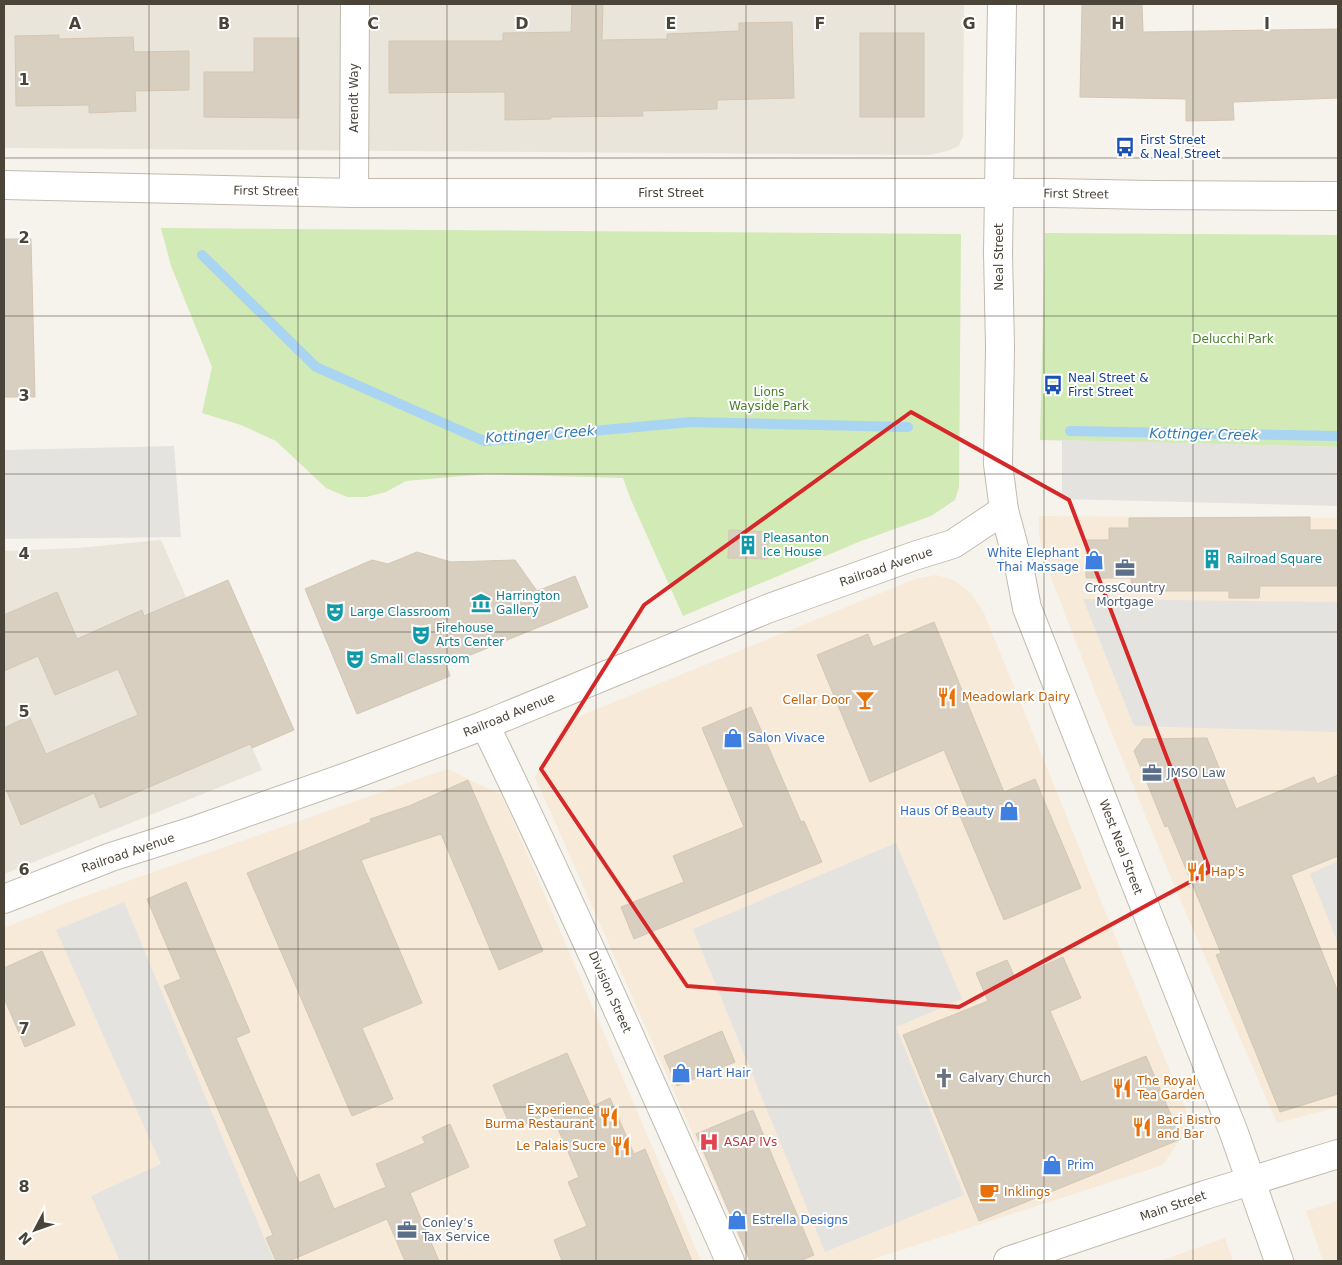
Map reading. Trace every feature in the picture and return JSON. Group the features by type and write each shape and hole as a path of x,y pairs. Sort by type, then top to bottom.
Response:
{"street":[{"name":"Arendt Way","path":"354,193 355,4"},
{"name":"Neal Street","path":"1002,4 998,253 1000,347 998,464 1004,510"},
{"name":"First Street","path":"4,185 354,193 1000,193 1338,196"},
{"name":"Railroad Avenue","path":"4,898 111,857 199,829 486,725 767,609 914,556 953,544 1004,510"},
{"name":"West Neal Street","path":"1004,510 1019,566 1027,608 1231,1125 1279,1261"},
{"name":"Division Street","path":"486,725 616,1004 730,1261"},
{"name":"Main Street","path":"1008,1261 1338,1154"}],"highlighted area":[{"path":"911,412 1069,500 1210,871 959,1007 687,986 541,769 644,605"}],"shaded area":[{"path":"4,4 964,4 963,136 959,146 929,155 4,148"},
{"path":"1062,440 1338,447 1338,506 1062,499"},
{"path":"174,446 181,537 4,539 4,450"},
{"path":"1039,516 1338,518 1338,1107 1277,1123 1173,883 1096,694 1045,562 1039,535"},
{"path":"161,540 262,770 4,874 4,551 78,548"},
{"path":"936,575 953,580 970,592 984,613 1191,1123 1163,1165 867,1261 749,1261 535,777 565,722 915,579"},
{"path":"1083,599 1338,602 1338,732 1134,726"},
{"path":"447,769 502,795 701,1261 4,1261 4,928 71,901"},
{"path":"896,843 962,999 896,1027 964,1195 825,1252 693,929"},
{"path":"1338,861 1338,943 1310,874"},
{"path":"124,902 274,1261 120,1261 91,1196 161,1164 56,930"},
{"path":"1338,1201 1338,1261 1323,1261 1306,1211"},
{"path":"1225,1238 1233,1261 1160,1261"}],"green space":[{"name":"Lions Wayside Park","path":"161,228 961,234 959,487 955,500 931,516 861,541 683,616 623,478 486,474 406,481 386,492 366,497 347,497 326,488 276,441 241,425 202,413 212,367 171,266"},
{"name":"Delucchi Park","path":"1045,233 1338,235 1338,447 1040,440"}],"building":[{"path":"572,4 603,4 602,40 667,39 667,34 739,31 739,23 792,22 794,98 717,100 717,109 642,111 643,116 551,117 551,119 505,120 505,92 389,93 389,41 503,41 503,33 571,32"},
{"path":"1082,4 1142,4 1143,32 1338,29 1338,98 1233,102 1234,120 1186,121 1186,99 1080,97"},
{"path":"860,33 924,33 924,117 860,117"},
{"path":"59,35 59,39 133,37 134,52 189,51 189,90 135,91 136,111 89,113 89,105 16,106 15,36"},
{"path":"254,38 299,38 299,118 204,117 204,72 254,72"},
{"path":"4,239 31,239 35,397 4,397"},
{"name":"Railroad Square","path":"1310,517 1310,530 1338,530 1338,586 1260,586 1259,598 1229,598 1229,591 1132,591 1131,578 1086,578 1086,540 1109,540 1109,528 1129,528 1129,518"},
{"name":"Pleasanton Ice House","path":"729,530 769,532 767,559 728,558"},
{"name":"Firehouse Arts Center","path":"417,552 451,562 515,560 537,591 575,576 588,607 446,665 450,676 357,714 305,589 372,560 388,564"},
{"path":"228,580 294,730 252,748 250,744 100,808 94,793 21,825 4,784 4,728 29,716 46,754 138,715 118,669 55,695 38,656 4,671 4,615 57,592 77,639 142,610 144,616"},
{"path":"934,622 1004,792 1035,779 1081,888 1004,920 958,811 968,807 944,750 870,782 817,655 868,634 873,647"},
{"path":"751,707 801,822 804,821 822,862 634,939 621,907 684,882 673,856 744,827 702,728"},
{"path":"1207,738 1236,809 1314,777 1317,784 1338,775 1338,856 1291,875 1338,992 1338,1094 1280,1112 1216,955 1221,953 1168,826 1165,827 1134,751 1143,739"},
{"path":"468,780 543,951 499,970 441,834 361,860 422,1003 362,1028 393,1099 352,1116 247,873 371,822 370,819 409,806"},
{"path":"186,882 250,1032 236,1038 299,1183 319,1174 334,1209 386,1187 376,1164 425,1143 422,1137 450,1124 469,1167 410,1193 439,1261 405,1261 387,1219 289,1261 276,1261 266,1238 273,1235 164,986 181,979 147,899"},
{"path":"42,951 75,1025 25,1047 4,998 4,968"},
{"path":"1063,957 1081,998 1050,1011 1081,1082 1146,1056 1181,1139 979,1221 903,1035 988,1001 976,973 1007,960 1015,978"},
{"path":"722,1031 735,1062 677,1086 664,1056"},
{"path":"567,1053 591,1107 610,1098 634,1154 645,1149 692,1261 562,1261 554,1240 587,1226 568,1182 579,1177 551,1113 512,1130 493,1085"},
{"path":"753,1110 814,1255 800,1261 750,1261 696,1134"}],"waterway":[{"name":"Kottinger Creek","path":"202,255 316,367 484,441 691,422 908,427"},
{"name":"Kottinger Creek","path":"1070,431 1338,436"}],"place":[{"name":"First Street & Neal Street","path":"1125,147"},
{"name":"Neal Street & First Street","path":"1053,385"},
{"name":"Pleasanton Ice House","path":"748,545"},
{"name":"Railroad Square","path":"1212,559"},
{"name":"White Elephant Thai Massage","path":"1094,560"},
{"name":"CrossCountry Mortgage","path":"1125,568"},
{"name":"Harrington Gallery","path":"481,603"},
{"name":"Large Classroom","path":"335,612"},
{"name":"Firehouse Arts Center","path":"421,635"},
{"name":"Small Classroom","path":"355,659"},
{"name":"Meadowlark Dairy","path":"947,697"},
{"name":"Cellar Door","path":"865,700"},
{"name":"Salon Vivace","path":"733,738"},
{"name":"JMSO Law","path":"1152,773"},
{"name":"Haus Of Beauty","path":"1009,811"},
{"name":"Hap's","path":"1196,872"},
{"name":"Hart Hair","path":"681,1073"},
{"name":"Calvary Church","path":"944,1078"},
{"name":"The Royal Tea Garden","path":"1122,1088"},
{"name":"Experience Burma Restaurant","path":"609,1117"},
{"name":"Baci Bistro and Bar","path":"1142,1127"},
{"name":"ASAP IVs","path":"709,1142"},
{"name":"Le Palais Sucre","path":"621,1146"},
{"name":"Prim","path":"1052,1165"},
{"name":"Inklings","path":"989,1192"},
{"name":"Estrella Designs","path":"737,1220"},
{"name":"Conley’s Tax Service","path":"407,1230"}]}
